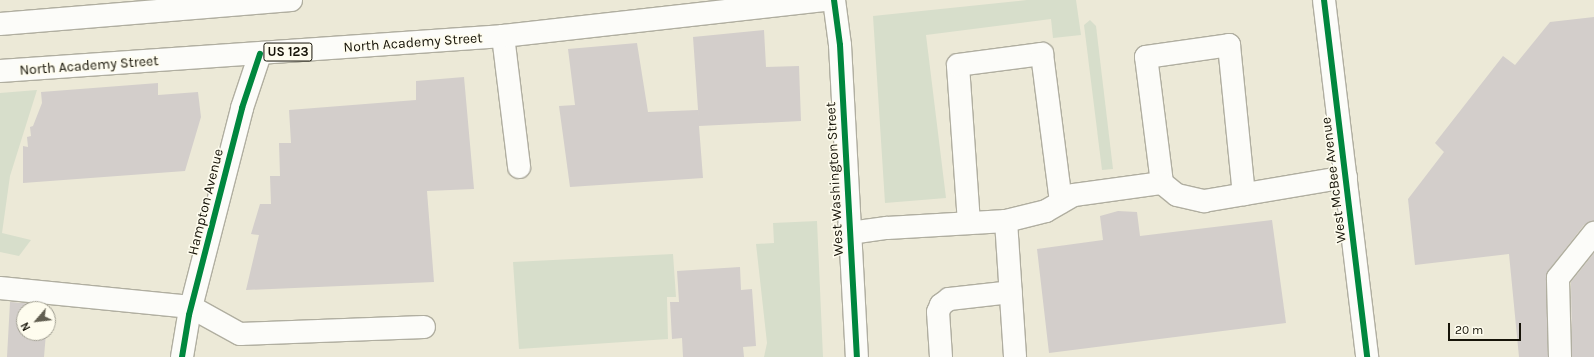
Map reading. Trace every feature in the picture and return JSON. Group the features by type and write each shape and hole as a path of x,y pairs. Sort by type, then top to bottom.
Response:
{"main road":[{"path":"0,24 291,0"},
{"name":"North Academy Street","path":"0,72 502,36 824,0"},
{"name":"West Washington Street","path":"834,0 840,45 857,357"},
{"name":"West McBee Avenue","path":"1324,0 1367,357"},
{"path":"502,36 519,167"},
{"path":"1244,194 1229,45 1146,57 1162,183 1177,195 1204,201 1346,177"},
{"name":"Hampton Avenue","path":"182,357 191,307 242,108 260,54"},
{"path":"969,223 958,65 1042,54 1061,202"},
{"path":"850,233 887,228 1006,221 1046,211 1074,194 1162,183"},
{"path":"1006,221 1015,357"},
{"path":"1560,357 1558,278 1594,234"},
{"path":"0,288 191,307 240,334 424,327"},
{"path":"941,357 938,312 942,305 949,299 1010,292"}],"green space":[{"path":"1027,0 1076,0 1081,35 1053,38 1051,19 926,35 946,198 885,203 873,16"},
{"path":"1090,20 1096,26 1113,169 1102,170 1084,25"},
{"path":"37,90 10,176 2,233 31,240 19,256 0,252 0,93"},
{"path":"817,221 823,357 764,357 767,343 756,244 774,243 773,223"},
{"path":"673,254 676,297 667,297 668,339 519,349 513,262"}],"building":[{"path":"1594,17 1594,221 1584,225 1548,271 1546,278 1548,357 1519,357 1509,254 1415,265 1408,199 1444,152 1435,143 1503,56 1515,65 1550,22"},
{"path":"764,30 766,67 799,66 801,121 699,126 703,178 570,187 559,106 575,105 568,49 637,43 648,112 698,110 699,124 693,37"},
{"path":"464,77 474,189 427,191 434,282 246,290 259,235 251,234 260,204 271,204 270,176 280,176 279,143 291,143 289,110 416,100 416,81"},
{"path":"158,83 158,95 198,92 201,117 185,171 23,183 23,146 28,147 27,137 31,136 30,127 33,126 42,103 41,92"},
{"path":"1118,211 1137,212 1140,236 1272,220 1286,323 1049,353 1037,249 1103,240 1100,216"},
{"path":"1594,253 1594,357 1572,357 1571,282"},
{"path":"740,267 741,290 752,289 756,346 743,347 744,357 683,357 682,338 672,339 670,302 679,302 677,271"},
{"path":"10,302 16,302 16,341 45,341 44,357 7,357"}],"cycle path":[{"path":"834,0 840,45 857,357"},
{"path":"1324,0 1367,357"},
{"path":"182,357 189,315 242,108 260,54"}]}
